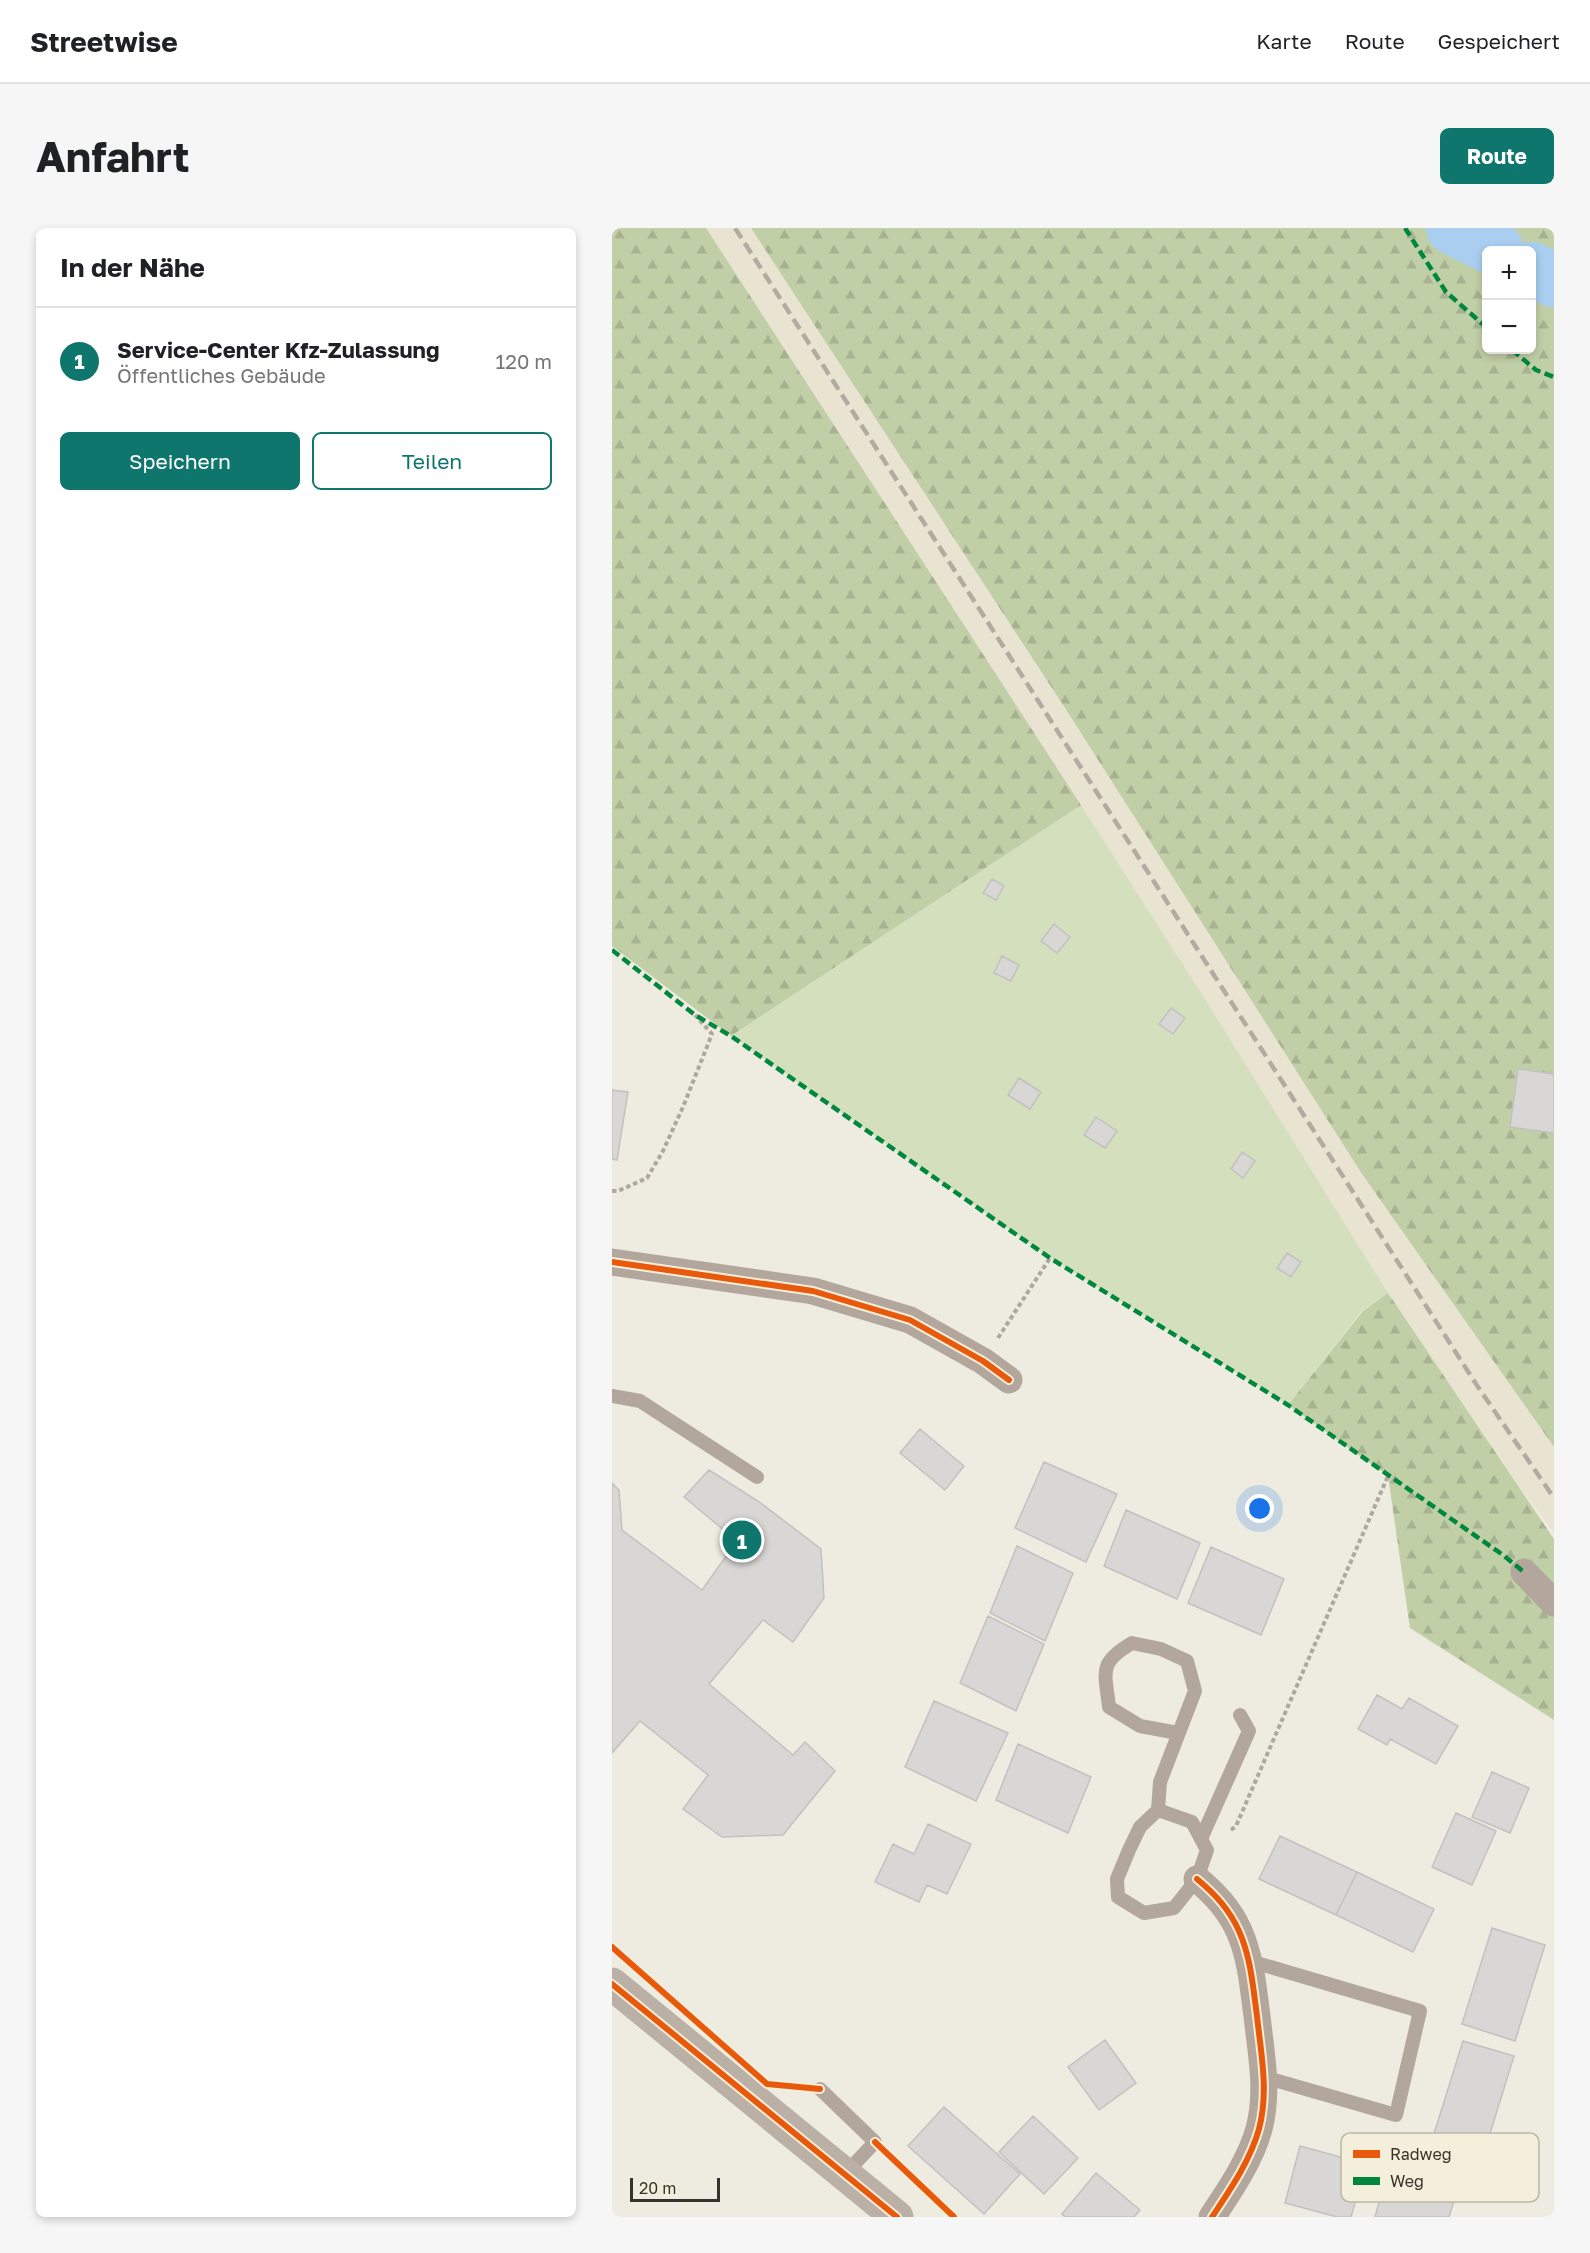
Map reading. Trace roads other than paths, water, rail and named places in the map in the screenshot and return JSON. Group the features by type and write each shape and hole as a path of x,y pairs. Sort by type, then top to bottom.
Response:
{"street":[{"path":"612,1262 813,1291 910,1320 983,1361 1009,1380"},
{"path":"1524,1572 1554,1603"},
{"path":"1197,1879 1224,1904 1239,1931 1250,1961 1264,2077 1264,2101 1259,2129 1249,2158 1212,2217"},
{"path":"612,1984 897,2217"}],"lane":[{"path":"612,1396 640,1401 757,1477"},
{"path":"1178,1733 1140,1726 1109,1707 1104,1669 1114,1653 1132,1643 1161,1649 1187,1661 1195,1691 1160,1782 1158,1810 1140,1827 1117,1879 1118,1898 1144,1913 1174,1908 1197,1879 1204,1844 1249,1731 1240,1715"},
{"path":"1158,1810 1192,1822 1204,1844"},
{"path":"1250,1961 1420,2011 1396,2115 1264,2077"},
{"path":"820,2089 875,2142 845,2174"}],"waterway":[{"path":"1453,228 1489,246"},
{"path":"1536,271 1554,280"}],"railway":[{"path":"735,228 1478,1387 1554,1498"}],"place":[{"name":"Service-Center Kfz-Zulassung","path":"742,1540"}]}
